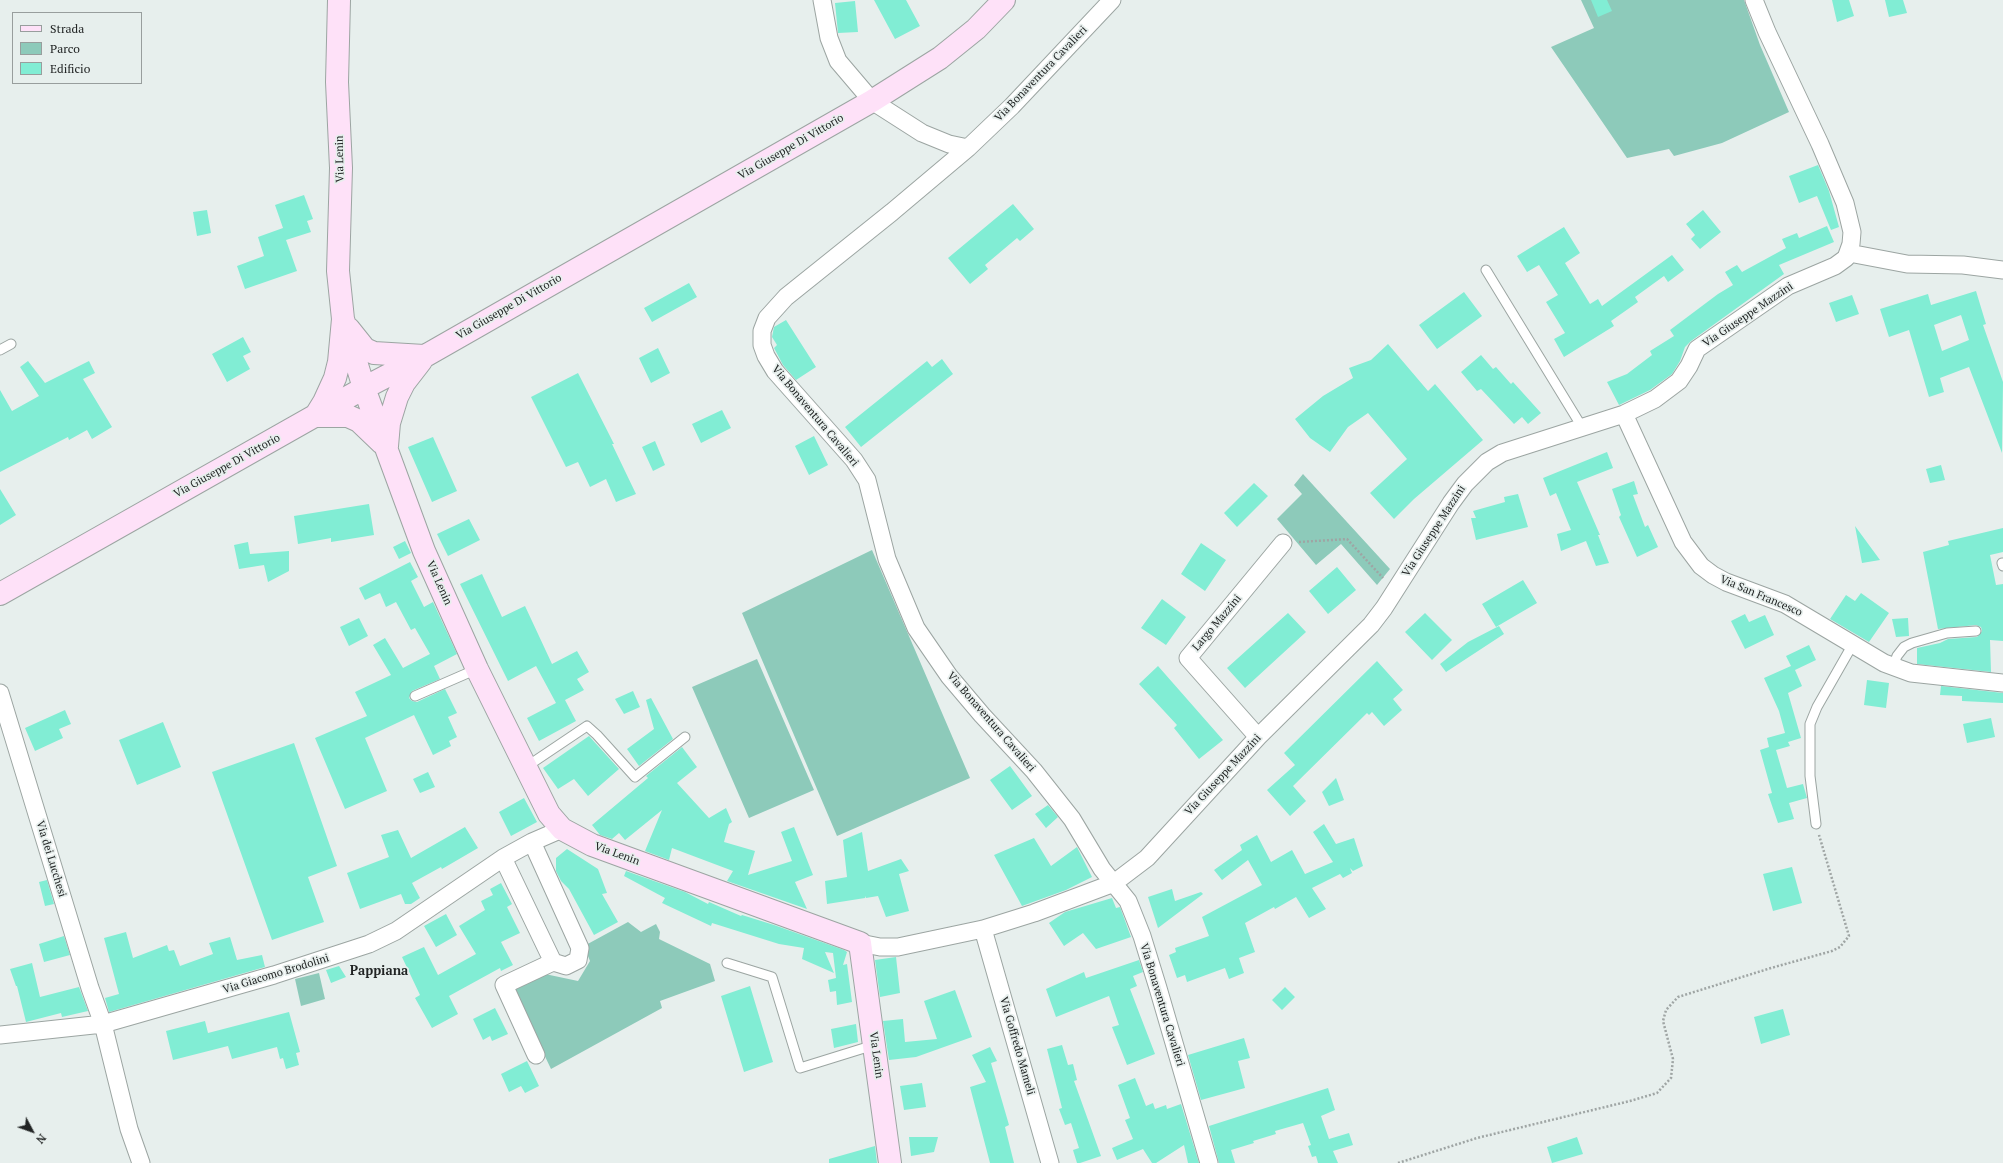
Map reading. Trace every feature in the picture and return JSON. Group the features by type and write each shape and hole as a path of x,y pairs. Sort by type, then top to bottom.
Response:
{"street":[{"name":"Via Lenin","path":"315,416 324,402 335,378 339,362 342,319 338,271 341,173 337,82 339,0"},
{"path":"822,0 829,38 838,61 872,101 922,134 949,144 968,148"},
{"name":"Via Giuseppe Di Vittorio","path":"0,594 364,388 425,356 872,101 940,58 976,29 1004,0"},
{"name":"Via Bonaventura Cavalieri","path":"1112,0 1012,106 968,148 892,212 786,297 768,318 762,331 762,345 775,372 849,454 867,480 887,559 916,628 949,676 982,715 1034,771 1072,819 1102,869 1128,901 1142,936 1209,1163"},
{"path":"1754,0 1767,32 1820,144 1845,203 1852,232 1849,253 1907,264 1963,265 2003,270"},
{"name":"Via Giuseppe Mazzini","path":"860,943 872,946 898,947 984,929 1034,913 1114,883 1147,858 1258,737 1371,625 1395,591 1451,503 1465,484 1487,462 1502,453 1624,414 1668,391 1683,376 1697,349 1788,286 1836,266 1842,262 1849,253"},
{"name":"Via Lenin","path":"342,319 364,388 424,551 477,669 524,768 549,814 562,829 592,844 860,943 890,1163"},
{"path":"342,319 365,349 374,353 425,356"},
{"name":"Via Lenin","path":"387,448 389,423 397,397 404,383 425,356"},
{"name":"Via San Francesco","path":"1624,414 1683,542 1701,566 1726,582 1785,604 1893,667 1911,673 2003,683"},
{"name":"Via Lenin","path":"315,416 348,416 359,421 387,448"},
{"name":"Largo Mazzini","path":"1258,737 1188,658 1283,543"},
{"name":"Via dei Lucchesi","path":"0,693 90,988 103,1024"},
{"name":"Via Giacomo Brodolini","path":"0,1035 103,1024 274,975 369,944 396,931 503,858 532,842 562,829"},
{"path":"532,842 580,948 578,960 566,966 553,962 504,985 536,1055"},
{"path":"503,858 553,962"},
{"name":"Via Goffredo Mameli","path":"984,929 1050,1163"},
{"path":"103,1024 129,1129 141,1163"}],"lane":[{"path":"1486,270 1582,427"},
{"path":"0,350 11,344"},
{"path":"1893,667 1897,656 1904,647 1912,643 1946,633 1976,632"},
{"path":"1816,824 1810,776 1810,724 1817,707 1853,644"},
{"path":"415,696 477,669"},
{"path":"524,768 587,726 597,734 635,777 685,737"},
{"path":"726,963 772,977 800,1068 874,1045"}],"path":[{"path":"1283,543 1347,539 1395,591"},
{"path":"1398,1163 1477,1138 1630,1102 1657,1093 1671,1078 1673,1060 1663,1021 1666,1010 1678,997 1840,947 1849,936 1816,824"}],"green space":[{"path":"1581,0 1744,0 1760,45 1789,112 1722,143 1674,156 1669,149 1627,158 1551,47 1594,28"},
{"path":"1303,474 1390,569 1377,585 1341,544 1316,565 1277,519 1302,494 1294,485"},
{"path":"872,550 970,778 837,836 742,613"},
{"path":"757,659 814,790 749,818 692,687"},
{"path":"628,922 641,932 656,924 660,932 659,939 710,964 715,981 660,1001 662,1008 551,1069 513,989 545,974 578,981 590,961 584,946"},
{"path":"319,973 325,999 301,1006 295,979"}],"building":[{"path":"874,0 906,0 920,26 895,39"},
{"path":"1591,0 1607,0 1612,11 1598,17"},
{"path":"1832,0 1849,0 1854,16 1837,22"},
{"path":"1885,0 1903,0 1907,13 1889,17"},
{"path":"855,1 858,32 838,33 835,3"},
{"path":"1818,165 1829,191 1839,227 1831,230 1817,196 1799,203 1789,176"},
{"path":"304,195 313,219 307,221 311,232 286,240 297,271 245,289 237,266 264,256 258,237 283,228 275,205"},
{"path":"1013,204 1034,229 1020,241 1017,238 985,265 988,269 970,284 948,258"},
{"path":"207,210 211,233 197,236 193,212"},
{"path":"1703,210 1721,232 1700,249 1691,239 1695,235 1686,224"},
{"path":"1827,226 1834,242 1779,265 1784,274 1691,341 1685,347 1680,361 1672,374 1650,390 1619,405 1607,382 1627,374 1652,355 1650,351 1674,336 1670,330 1718,294 1733,285 1725,272 1737,265 1742,272 1786,248 1782,239 1797,233 1799,238"},
{"path":"1564,227 1580,253 1565,263 1590,304 1598,299 1602,306 1672,255 1684,270 1668,282 1664,276 1635,297 1638,302 1611,321 1614,326 1564,357 1554,339 1565,333 1546,302 1558,295 1539,265 1527,272 1517,256"},
{"path":"689,283 697,297 652,322 644,308"},
{"path":"1976,291 1986,324 1983,325 2003,382 2002,453 1969,367 1940,378 1944,392 1929,397 1909,330 1889,337 1880,309 1928,294 1931,305","holes":["1961,315 1969,340 1942,351 1934,325"]},
{"path":"1464,292 1482,316 1437,349 1419,325"},
{"path":"1852,295 1859,314 1836,322 1829,303"},
{"path":"786,320 816,367 796,380 783,365 774,348 777,345 772,337 774,327"},
{"path":"243,337 251,352 243,356 250,369 227,382 212,354"},
{"path":"1388,344 1428,391 1435,384 1483,440 1414,499 1394,519 1370,493 1407,459 1368,413 1348,427 1330,452 1310,438 1295,419 1323,396 1353,378 1349,368 1371,360"},
{"path":"658,348 670,373 651,383 639,358"},
{"path":"1481,355 1493,369 1496,367 1511,384 1513,382 1541,413 1528,424 1522,417 1514,424 1481,389 1477,391 1461,372"},
{"path":"942,359 953,374 861,447 845,427 927,361 932,367"},
{"path":"28,361 45,383 89,361 95,373 83,379 112,427 92,439 87,430 69,440 68,437 0,472 0,390 12,411 39,396 20,367"},
{"path":"578,373 614,444 612,444 636,494 616,502 606,479 590,487 578,462 566,467 531,397"},
{"path":"722,410 731,428 701,443 692,424"},
{"path":"814,436 828,465 809,475 795,446"},
{"path":"433,437 457,491 432,502 408,447"},
{"path":"655,441 665,465 653,471 642,447"},
{"path":"1607,452 1613,468 1577,482 1600,535 1598,535 1609,563 1596,566 1586,541 1561,551 1557,534 1571,530 1556,493 1550,496 1543,478"},
{"path":"1941,465 1945,480 1930,483 1926,469"},
{"path":"1634,481 1638,494 1633,495 1645,527 1648,525 1658,547 1637,557 1619,517 1621,515 1612,489"},
{"path":"1254,483 1268,496 1237,527 1224,513"},
{"path":"0,489 16,515 0,525"},
{"path":"1518,494 1528,527 1476,540 1471,518 1476,518 1473,511 1505,502 1504,497"},
{"path":"369,504 374,535 331,542 331,538 298,544 294,516"},
{"path":"469,519 480,540 448,556 437,534"},
{"path":"1855,526 1880,560 1862,563"},
{"path":"2003,528 2003,552 1990,555 1996,585 2003,584 2003,641 1990,640 1991,672 1917,664 1917,648 1940,643 1948,639 1977,637 1982,631 1981,627 1976,625 1938,629 1923,552 1949,545 1948,541"},
{"path":"405,541 411,553 399,559 393,547"},
{"path":"248,542 250,554 289,551 289,571 268,582 264,565 239,569 234,545"},
{"path":"1201,543 1226,560 1205,591 1181,574"},
{"path":"410,562 418,577 411,581 424,607 433,602 457,654 434,666 440,679 412,691 409,698 412,701 417,702 445,689 457,713 448,717 457,737 449,741 451,746 433,755 414,715 365,738 387,791 345,809 315,738 367,716 355,692 391,675 373,645 385,638 403,668 430,654 415,628 411,630 396,602 386,607 380,593 365,600 359,588"},
{"path":"1337,567 1356,590 1328,614 1309,591"},
{"path":"482,574 502,617 525,606 552,664 577,651 589,672 577,679 584,690 565,700 576,721 539,741 527,718 556,703 536,666 508,681 460,584"},
{"path":"1523,580 1537,603 1496,627 1482,604"},
{"path":"1861,593 1889,613 1869,642 1830,619 1846,595 1855,601"},
{"path":"1162,599 1186,617 1166,645 1141,628"},
{"path":"1288,613 1306,632 1245,688 1227,668"},
{"path":"1425,613 1452,640 1432,660 1405,632"},
{"path":"1745,614 1749,622 1765,615 1774,635 1745,649 1731,621"},
{"path":"359,618 368,636 349,646 340,627"},
{"path":"1908,618 1909,636 1896,637 1892,619"},
{"path":"1499,626 1504,634 1446,672 1440,664 1468,642"},
{"path":"1809,645 1816,660 1795,670 1802,686 1788,693 1801,738 1788,742 1790,746 1776,750 1787,788 1803,784 1807,798 1789,803 1794,819 1778,823 1768,794 1772,793 1760,750 1769,747 1767,738 1785,733 1779,711 1764,678 1791,666 1786,656"},
{"path":"1377,661 1403,690 1393,699 1402,710 1384,726 1372,712 1369,715 1367,713 1293,786 1306,801 1290,816 1267,790 1295,765 1284,753"},
{"path":"1158,666 1223,740 1199,759 1174,728 1177,725 1139,684"},
{"path":"1867,680 1889,683 1886,708 1864,705"},
{"path":"1941,686 2003,693 2003,703 1962,701 1962,696 1940,695"},
{"path":"633,691 640,707 624,714 615,699"},
{"path":"651,698 673,739 639,766 627,749 654,729 646,700"},
{"path":"65,710 71,724 59,729 63,738 35,751 25,728"},
{"path":"1991,718 1995,737 1967,743 1963,724"},
{"path":"163,722 181,767 137,785 119,740"},
{"path":"589,736 619,769 588,796 574,779 558,789 543,768"},
{"path":"294,743 337,866 308,877 324,922 272,940 212,772"},
{"path":"682,747 697,767 677,783 709,818 726,808 732,822 729,824 724,842 755,851 748,875 792,861 781,832 794,827 813,875 795,882 807,909 727,881 733,871 672,848 669,860 645,851 662,810 625,840 619,833 612,839 600,835 592,825 648,778 646,776"},
{"path":"1010,766 1032,796 1012,810 990,780"},
{"path":"428,772 435,787 420,793 413,779"},
{"path":"1336,778 1344,800 1329,806 1322,792"},
{"path":"524,798 537,822 511,836 499,812"},
{"path":"1048,805 1058,817 1046,828 1035,814"},
{"path":"1324,824 1336,844 1354,838 1363,866 1353,871 1350,868 1352,873 1343,878 1340,874 1312,888 1326,909 1309,918 1296,897 1275,909 1274,907 1245,923 1255,952 1239,958 1244,973 1229,979 1225,968 1187,982 1185,975 1177,978 1169,955 1176,952 1175,948 1209,936 1202,917 1262,885 1248,860 1222,880 1214,870 1242,850 1240,845 1257,835 1271,862 1292,850 1305,874 1333,862 1313,832"},
{"path":"465,827 478,848 442,869 441,867 412,883 420,898 411,904 405,904 401,894 360,909 347,873 389,857 381,835 398,830 411,858"},
{"path":"862,832 868,871 901,859 909,871 899,874 909,911 886,917 878,896 866,898 866,896 865,898 827,904 825,881 847,877 843,840"},
{"path":"1034,838 1051,866 1077,847 1092,877 1066,890 1022,906 994,855"},
{"path":"567,849 598,869 607,893 602,894 618,922 594,935 569,889 561,881 556,871 556,858"},
{"path":"1792,867 1802,903 1773,911 1763,874"},
{"path":"626,871 685,892 708,904 709,902 741,916 742,915 774,925 844,950 847,952 843,965 847,964 852,1002 837,1005 836,991 830,992 828,980 836,978 833,953 825,952 834,973 802,959 804,948 779,944 712,923 711,926 662,903 665,898 624,876"},
{"path":"47,880 54,904 45,906 39,882"},
{"path":"501,883 512,904 507,907 520,933 501,942 513,965 501,971 500,968 449,996 458,1014 432,1028 415,998 420,995 402,957 424,947 438,975 476,954 459,926 485,910 481,901 493,895 490,889"},
{"path":"1172,889 1175,901 1201,892 1203,894 1158,928 1148,897"},
{"path":"1112,898 1116,908 1120,907 1131,937 1096,949 1083,933 1064,946 1049,923 1065,912"},
{"path":"446,914 457,935 436,947 424,926"},
{"path":"126,932 133,958 167,945 169,951 174,950 180,966 213,954 209,943 230,937 237,960 262,955 265,967 109,1012 105,998 119,994 104,938"},
{"path":"64,936 70,955 44,962 39,944"},
{"path":"896,957 900,993 880,997 875,960"},
{"path":"1139,960 1143,972 1133,976 1137,986 1130,989 1155,1054 1127,1065 1112,1027 1119,1025 1109,996 1056,1017 1046,989 1084,972 1086,978"},
{"path":"32,963 40,997 79,987 88,1011 62,1017 61,1013 26,1022 17,986 10,969"},
{"path":"339,966 346,977 331,983 326,970"},
{"path":"750,986 773,1062 744,1072 721,996"},
{"path":"1285,987 1295,997 1282,1010 1272,1000"},
{"path":"955,990 972,1037 916,1057 889,1060 883,1021 903,1019 905,1042 937,1039 924,1001"},
{"path":"495,1008 508,1034 492,1041 490,1036 483,1040 473,1019"},
{"path":"1783,1009 1790,1035 1761,1044 1754,1017"},
{"path":"289,1012 300,1052 296,1053 299,1065 286,1069 283,1058 280,1059 277,1047 232,1059 228,1046 173,1060 166,1031 205,1021 208,1033"},
{"path":"856,1024 858,1042 834,1048 831,1029"},
{"path":"1244,1038 1250,1058 1238,1061 1245,1088 1201,1100 1188,1055"},
{"path":"1062,1045 1068,1065 1073,1064 1077,1080 1074,1081 1101,1156 1080,1163 1077,1163 1073,1150 1079,1148 1071,1123 1065,1125 1059,1109 1062,1108 1047,1049"},
{"path":"990,1047 997,1061 991,1063 1009,1125 1005,1127 1014,1163 990,1163 970,1087 986,1082 972,1055"},
{"path":"527,1061 539,1086 525,1093 521,1086 509,1092 501,1074"},
{"path":"1135,1078 1146,1106 1153,1103 1155,1109 1166,1105 1167,1109 1181,1104 1199,1163 1188,1163 1184,1145 1156,1163 1152,1163 1143,1149 1117,1160 1112,1148 1133,1139 1125,1120 1130,1118 1118,1085"},
{"path":"922,1083 926,1107 904,1110 900,1086"},
{"path":"1328,1088 1335,1110 1321,1116 1329,1139 1349,1133 1353,1145 1333,1151 1338,1163 1318,1163 1316,1156 1312,1157 1308,1146 1311,1145 1303,1123 1275,1131 1276,1134 1231,1150 1235,1163 1219,1163 1209,1126"},
{"path":"909,1137 938,1137 934,1152 911,1156"},
{"path":"1577,1137 1583,1154 1552,1163 1547,1147"},
{"path":"875,1146 877,1163 829,1163 829,1159"}],"district":[{"name":"Pappiana","path":"379,971"}]}
